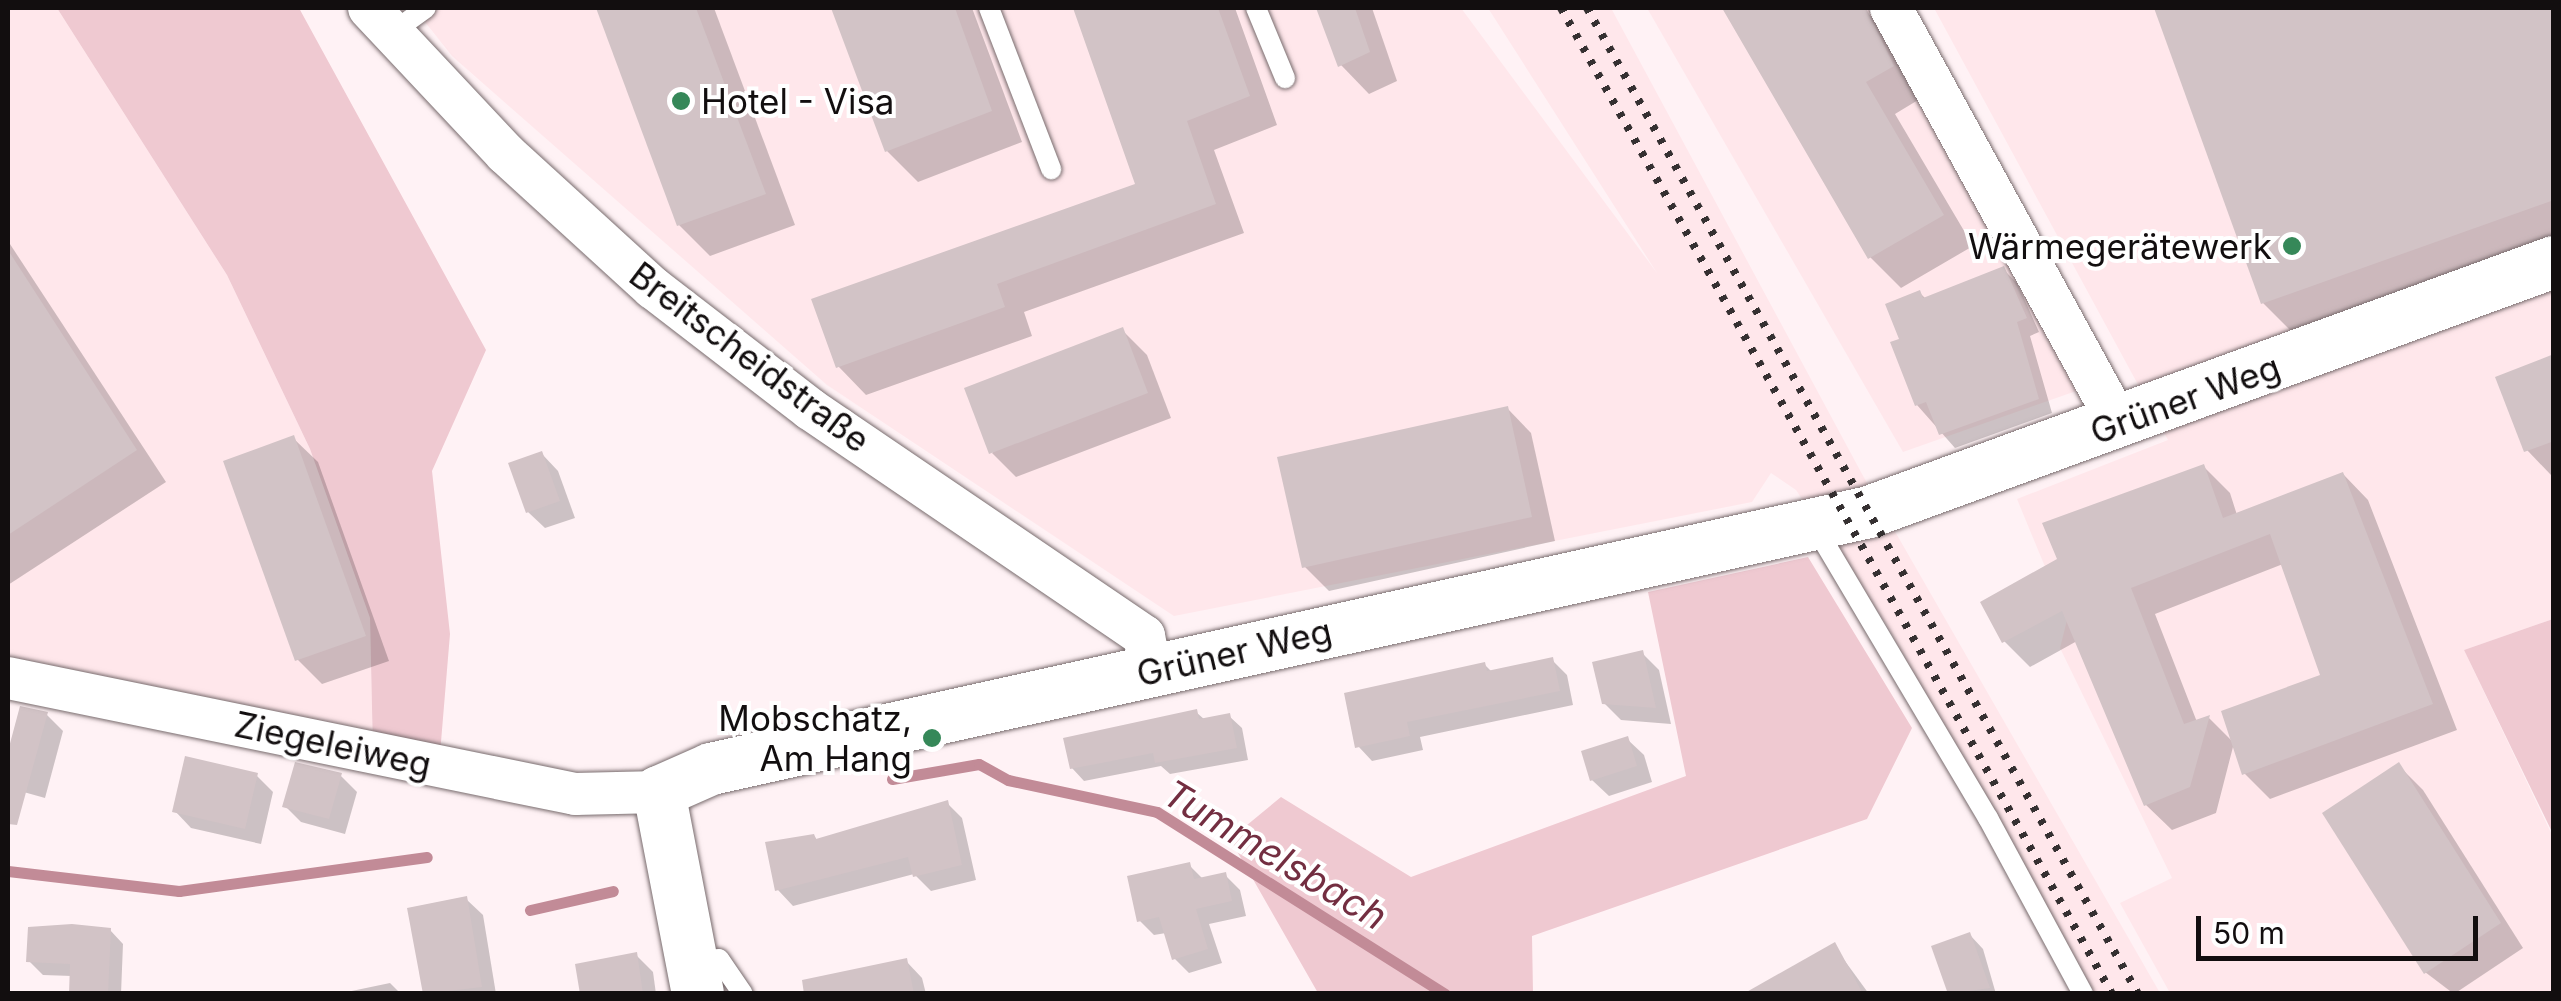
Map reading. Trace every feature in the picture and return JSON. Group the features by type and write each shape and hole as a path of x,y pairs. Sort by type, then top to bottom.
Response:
{"street":[{"path":"1891,8 2119,424"},
{"name":"Breitscheidstraße","path":"380,21 506,154 653,288 810,409 1144,636 1152,671"},
{"name":"Grüner Weg","path":"659,792 711,769 1868,512 2119,424 2554,262"},
{"name":"Ziegeleiweg","path":"8,678 575,794 659,792"},
{"path":"659,792 695,977"}],"lane":[{"path":"380,21 426,8"},
{"path":"989,8 1051,168"},
{"path":"1256,8 1285,78"},
{"path":"1813,524 1988,818 2082,994"},
{"path":"695,977 719,958 742,994"}],"shaded area":[{"path":"8,8 57,8 227,275 310,449 370,618 373,753 8,678"},
{"path":"57,8 299,8 486,350 432,471 450,634 439,766 373,753 370,618 310,449 227,275"},
{"path":"414,8 1461,8 1657,273 1488,8 1611,8 1862,474 2160,993 2089,993 1886,624 1796,490 1771,473 1752,502 1174,616 827,385 452,56"},
{"path":"1647,8 1876,8 2079,390 1903,452"},
{"path":"1934,8 2553,8 2553,619 2464,650 2553,837 2553,993 2170,993 2120,903 2172,878 2060,648 2067,620 2017,499 2168,440"},
{"path":"1808,557 1912,728 1867,819 1532,936 1533,993 1318,993 1230,839 1281,797 1411,877 1686,776 1648,592"},
{"path":"2554,619 2553,834 2464,650"}],"building":[{"name":"Hotel - Visa","path":"596,8 696,8 766,194 677,226"},
{"path":"831,8 955,8 992,111 885,152"},
{"path":"1073,8 1218,8 1250,96 1187,121 1216,204 997,284 1005,307 836,368 811,299 1135,184"},
{"path":"1316,8 1355,8 1370,52 1338,67"},
{"path":"1722,8 1866,8 1894,66 1866,82 1944,215 1868,259"},
{"path":"2154,8 2554,8 2554,200 2261,304"},
{"path":"8,250 137,450 8,535"},
{"path":"2004,266 2027,318 2017,322 2039,399 1939,435 1926,402 1915,406 1890,342 1899,339 1885,304 1920,290 1923,298"},
{"path":"1123,327 1148,393 989,454 964,388"},
{"path":"2554,354 2554,441 2524,452 2495,377"},
{"path":"1508,406 1532,517 1302,568 1277,457"},
{"path":"294,435 366,636 295,661 223,461"},
{"path":"542,451 560,501 526,513 508,463"},
{"path":"2204,464 2223,518 2343,472 2433,704 2242,775 2221,711 2320,675 2270,534 2131,588 2184,724 2210,715 2190,787 2144,806 2062,611 2002,643 1980,602 2057,559 2042,523"},
{"path":"1643,650 1656,708 1602,704 1592,662"},
{"path":"1553,657 1560,691 1407,722 1410,736 1355,748 1344,693 1485,662 1487,671"},
{"path":"20,706 48,712 17,825 8,824 8,751"},
{"path":"1197,709 1199,719 1230,713 1237,748 1155,763 1153,753 1070,769 1063,738"},
{"path":"1628,736 1637,766 1590,781 1581,751"},
{"path":"185,756 258,773 245,829 172,812"},
{"path":"295,762 342,773 329,819 282,807"},
{"path":"2399,762 2501,923 2424,974 2322,813"},
{"path":"948,800 962,865 913,877 908,857 775,891 765,842 814,834 816,839"},
{"path":"1190,862 1194,879 1226,872 1232,901 1196,909 1208,949 1172,960 1159,917 1137,922 1127,876"},
{"path":"467,896 482,987 423,994 407,908"},
{"path":"72,924 111,928 108,994 69,994 70,964 26,962 28,927"},
{"path":"1970,932 1990,988 1948,994 1931,946"},
{"path":"1835,942 1863,994 1743,994"},
{"path":"637,952 643,994 580,994 575,964"},
{"path":"907,958 914,994 804,994 802,980"}],"waterway":[{"name":"Tummelsbach","path":"892,779 979,764 1008,780 1157,812 1445,994"},
{"name":"Tummelsbach","path":"8,871 179,891 427,857"},
{"name":"Tummelsbach","path":"530,910 613,891"}],"railway":[{"path":"1561,8 2112,994"},
{"path":"1587,8 2138,994"}],"place":[{"name":"Hotel - Visa","path":"681,101"},
{"name":"Wärmegerätewerk","path":"2292,246"},
{"name":"Mobschatz, Am Hang","path":"932,738"}]}
